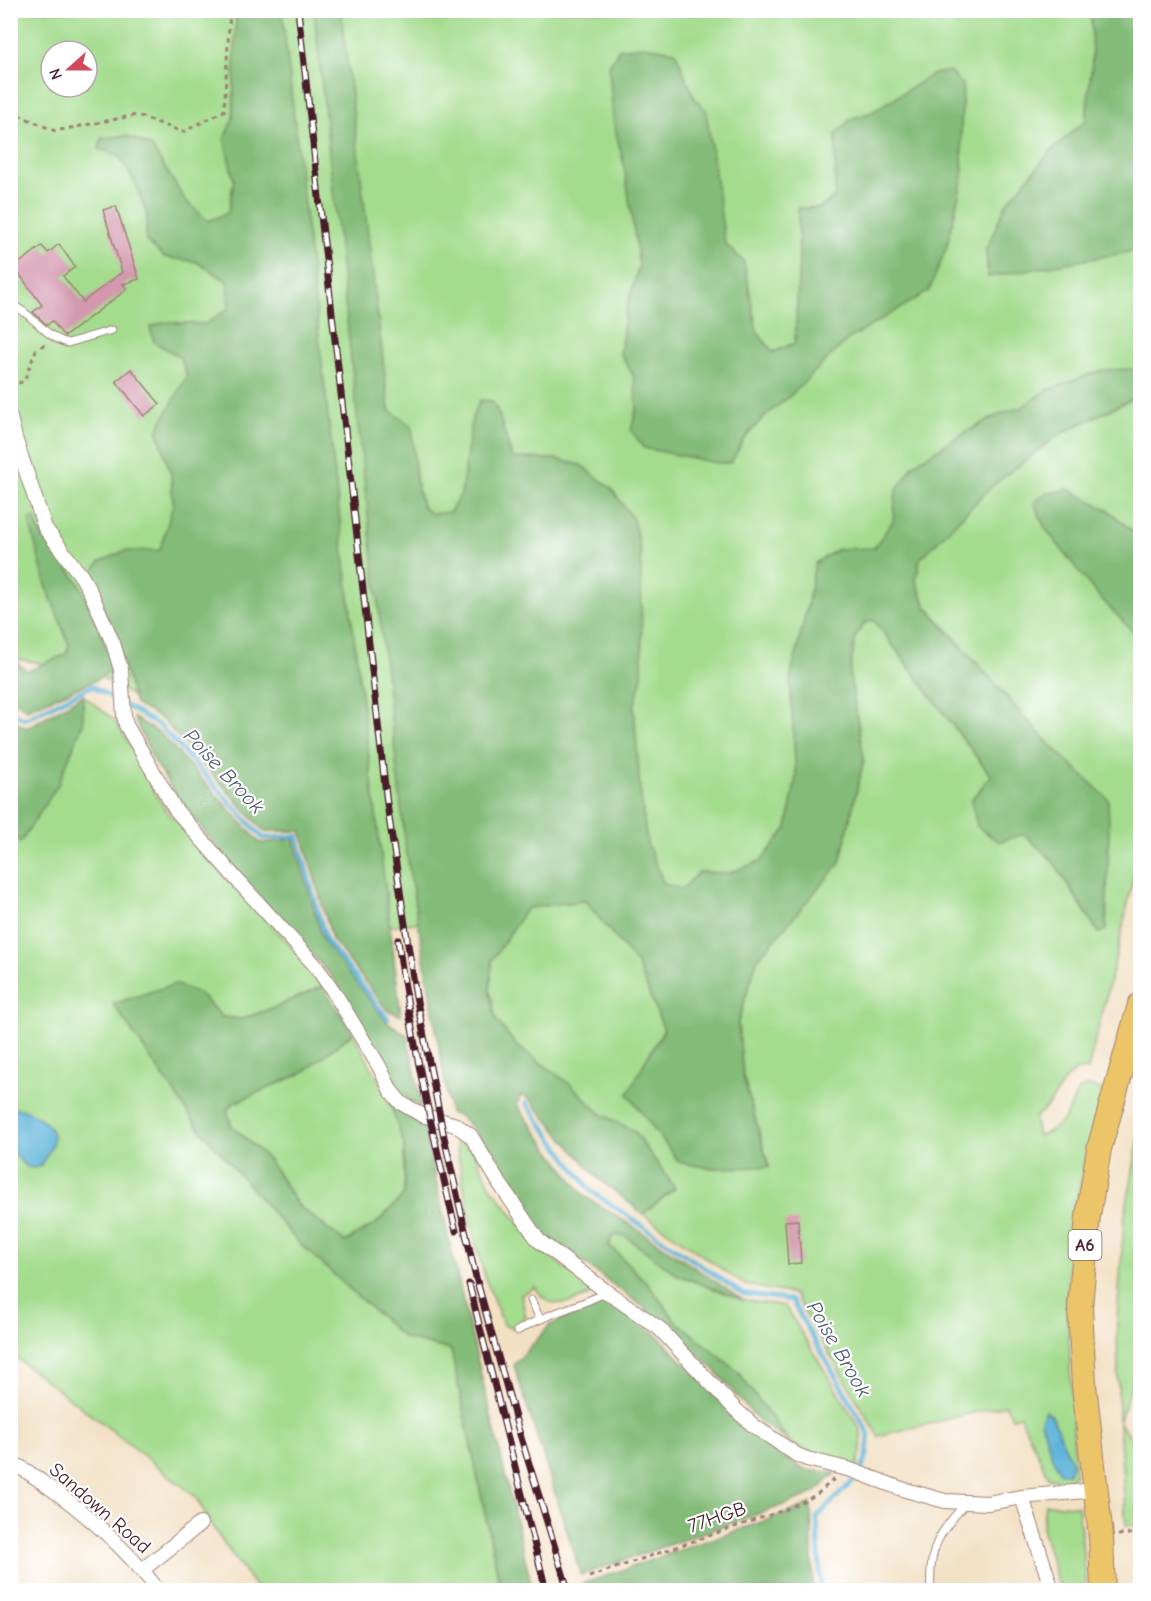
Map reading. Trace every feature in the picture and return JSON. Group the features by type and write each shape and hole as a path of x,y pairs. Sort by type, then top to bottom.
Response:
{"highway":[{"name":"A6","path":"1103,1590 1101,1537 1084,1384 1080,1306 1088,1216 1099,1149 1140,1005"}],"street":[{"path":"10,417 45,528 90,591 112,643 121,670 126,725 175,809 314,964 379,1066 391,1091 402,1103 422,1115 456,1125 471,1136 538,1240 659,1328 736,1410 754,1426 796,1455 945,1501 988,1503 1022,1497 1095,1490"},
{"name":"Sandown Road","path":"10,1462 59,1494 98,1527 142,1570 158,1590"},
{"path":"1022,1497 1052,1590"},
{"path":"142,1570 200,1524"},
{"path":"1136,1590 1140,1588"}],"lane":[{"path":"10,304 24,311 55,338 68,344 112,330"},
{"path":"517,1331 532,1322 590,1301 607,1292"},
{"path":"531,1300 540,1319"},
{"path":"931,1590 930,1576 937,1542 947,1524 967,1502"}],"path":[{"path":"10,113 55,130 137,115 183,132 225,111 230,10"},
{"path":"10,387 24,381 36,350 55,338"},
{"name":"77HGB","path":"589,1577 787,1509 816,1495 848,1470"},
{"path":"549,1588 557,1586"}],"green space":[{"path":"10,11 1140,11 1140,538 1107,509 1095,592 1140,639 1140,846 1088,1070 1080,1070 1069,1076 1048,1105 1034,1118 1038,1136 1053,1129 1062,1121 1081,1089 1089,1086 1103,1090 1074,1211 1066,1301 1075,1475 1067,1482 1049,1478 1020,1416 1012,1418 1006,1405 878,1436 794,1294 745,1285 643,1214 675,1188 634,1131 601,1114 571,1085 516,1045 496,1020 490,992 492,960 526,908 341,933 309,824 172,720 93,672 11,658","holes":["916,581 926,606 1047,742 1107,799 1105,930 1099,933 1053,861 1024,834 971,800 991,776 874,620 865,623","757,960 738,1022 743,1076 769,1167 644,1063 664,1030"]},
{"path":"236,11 282,11 344,556 401,1015 388,1011 332,939 301,831 264,831 162,719 135,704 116,638 89,576 100,562 124,551 160,550 173,505 171,474 157,430 187,376 180,357 154,342 150,327 165,322 205,324 229,308 227,281 197,262 164,257 146,241 147,215 135,182 118,155 99,149 101,138 127,136 151,146 186,201 208,221 228,213 234,180 224,139 233,118"},
{"path":"314,11 341,11 389,410 412,426 416,479 422,506 431,514 450,512 461,494 472,418 480,400 492,401 499,414 512,458 555,459 581,465 611,488 633,519 641,553 642,676 634,707 640,789 647,843 664,884 682,889 699,872 729,873 761,861 787,828 796,777 790,680 815,563 838,549 874,548 893,521 896,491 914,464 962,434 1000,414 1022,407 1045,391 1102,370 1140,369 1140,395 1060,434 992,486 920,559 916,581 926,607 1047,742 1108,799 1106,930 1099,933 1053,861 1024,834 999,842 977,826 971,800 991,776 874,620 864,623 855,638 850,675 864,759 840,863 757,960 738,1022 743,1076 769,1167 709,1168 679,1162 628,1094 664,1030 637,964 585,901 527,908 492,960 490,992 496,1020 516,1045 571,1085 601,1114 634,1131 675,1188 643,1214 597,1177 529,1099 521,1095 517,1104 521,1111 584,1196 743,1300 678,1275 625,1236 613,1235 609,1245 647,1283 675,1320 737,1371 791,1444 756,1418 713,1368 662,1321 588,1266 553,1245 539,1232 518,1202 477,1133 460,1116 450,1113 406,850"},
{"path":"1091,11 1140,11 1140,249 988,277 986,250 1006,204 1051,151 1086,120 1092,62"},
{"path":"643,46 675,51 695,99 706,110 725,244 744,262 757,332 773,352 795,343 799,257 798,208 819,208 835,197 836,134 851,119 872,112 933,74 950,71 963,86 961,127 963,177 947,246 929,291 847,340 790,396 765,416 744,439 731,463 717,463 644,448 631,430 637,407 634,377 620,353 626,310 639,265 624,165 613,119 609,66 619,49"},
{"path":"1068,489 1107,509 1140,538 1140,639 1095,592 1045,528 1034,503 1045,494"},
{"path":"34,517 40,533 79,583 102,636 113,669 94,681 27,709 11,699 10,658 28,671 66,654 69,645 46,585 29,520"},
{"path":"83,695 115,721 150,777 152,789 169,815 177,819 225,878 239,889 306,962 323,986 242,1019 222,1017 201,995 143,995 114,1004 196,1124 298,1242 404,1338 451,1350 501,1590 258,1590 220,1538 195,1496 11,1354 10,831 20,843 83,723"},
{"path":"83,695 83,723 58,785 20,843 11,831 11,720 27,728"},
{"path":"134,718 160,733 260,843 294,839 323,940 387,1022 407,1035 422,1106 413,1103 397,1090 334,979 238,873 182,804 154,761"},
{"path":"175,984 201,995 222,1017 242,1019 323,986 353,1033 302,1073 234,1103 227,1110 231,1125 269,1160 297,1205 345,1242 377,1223 404,1195 404,1144 388,1098 398,1110 423,1123 531,1583 509,1590 501,1590 451,1350 404,1338 298,1242 196,1124 113,1004"},
{"path":"353,1033 388,1098 404,1144 404,1195 377,1223 345,1242 298,1205 269,1160 231,1125 227,1110 234,1103 302,1073"},
{"path":"454,1133 467,1137 491,1187 540,1249 587,1285 593,1293 575,1301 556,1303 545,1299 535,1287 521,1295 526,1318 515,1327 504,1326 485,1278 472,1229"},
{"path":"1140,1133 1140,1358 1119,1423 1117,1320 1124,1220"},
{"path":"613,1235 625,1236 678,1275 743,1300 785,1306 861,1430 861,1450 857,1467 791,1444 737,1371 675,1320 647,1283 609,1245"},
{"path":"604,1301 654,1332 768,1448 805,1470 836,1473 814,1493 784,1505 581,1575 514,1365 550,1325"},
{"path":"1119,1423 1140,1450 1140,1525 1126,1525"},
{"path":"811,1503 813,1590 584,1590 582,1584"},
{"path":"1045,1504 1078,1506 1086,1590 1060,1590 1042,1527"}],"water":[{"path":"11,1108 31,1113 49,1127 53,1141 48,1155 39,1167 25,1166 11,1152"},
{"path":"1045,1410 1052,1416 1072,1463 1069,1473 1060,1473 1052,1457 1041,1421"}],"building":[{"path":"116,206 139,279 123,284 127,289 65,336 52,321 47,325 33,312 42,305 14,267 42,246 48,253 59,244 75,267 63,276 83,302 122,272 103,210"},
{"path":"131,369 160,404 144,416 116,381"},
{"path":"798,1220 801,1263 788,1264 785,1221"}],"waterway":[{"name":"Poise Brook","path":"10,711 24,719 92,686 160,726 263,838 297,836 326,940 388,1019"},
{"name":"Poise Brook","path":"526,1103 591,1191 743,1294 791,1300 869,1434 867,1455 860,1474 817,1517 821,1590"}],"railway":[{"path":"298,10 387,804 415,991 444,1137 475,1274 518,1428 568,1590"},
{"path":"398,940 423,1086 456,1231"},
{"path":"469,1284 546,1590"}]}
